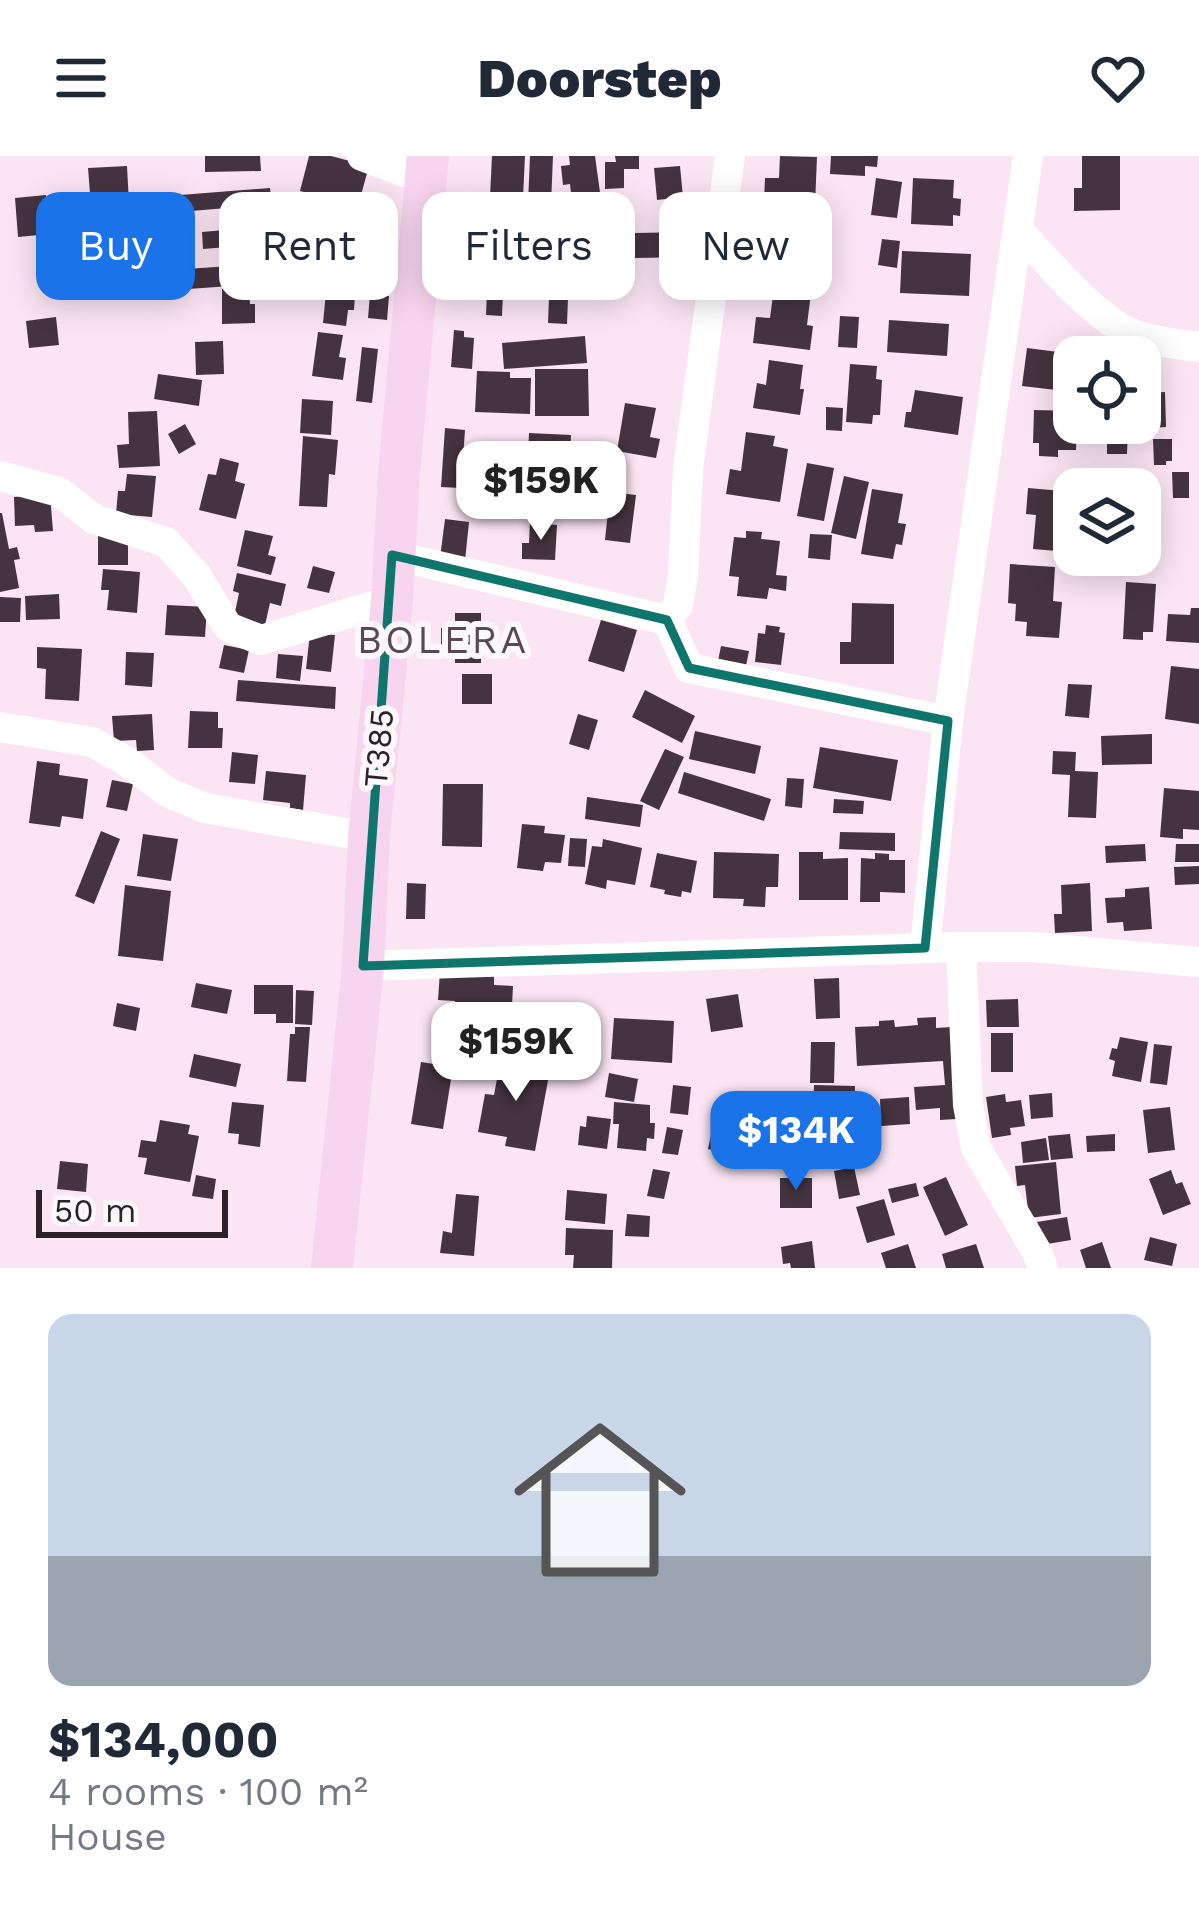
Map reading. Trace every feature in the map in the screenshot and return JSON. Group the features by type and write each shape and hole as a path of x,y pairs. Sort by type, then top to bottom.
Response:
{"street":[{"path":"362,156 427,168"},
{"path":"667,620 678,604 683,576 688,469 730,156"},
{"path":"925,948 948,721 1028,156"},
{"name":"T385","path":"332,1268 363,966 369,837 427,168"},
{"path":"1019,231 1105,317 1131,333 1199,347"},
{"path":"0,476 59,492 94,519 166,542 196,575 228,627 261,640 392,600"},
{"path":"392,555 667,620"},
{"path":"667,620 689,668 948,721"},
{"path":"0,727 92,742 169,794 205,808 369,837"},
{"path":"961,947 968,1106 976,1148 1043,1268"},
{"path":"363,966 961,947 1033,947 1199,962"}],"highlighted area":[{"path":"392,555 667,620 689,668 948,721 925,948 363,966"}],"building":[{"path":"205,156 260,156 261,171 205,172"},
{"path":"309,156 331,156 369,166 362,192 300,191"},
{"path":"492,156 525,156 523,192 490,192"},
{"path":"530,156 553,156 552,192 528,192"},
{"path":"569,156 595,156 600,192 571,192 570,184 563,185 561,166 570,165"},
{"path":"615,156 639,156 639,169 624,169 624,188 605,189 605,162 616,162"},
{"path":"780,156 817,157 816,192 764,192 765,178 779,178"},
{"path":"831,156 878,156 877,167 865,166 865,176 830,174"},
{"path":"1082,156 1120,156 1120,210 1074,211 1074,188 1082,188"},
{"path":"127,166 128,192 90,192 88,168"},
{"path":"680,166 683,192 659,192 657,200 654,168"},
{"path":"876,178 902,182 897,218 871,215"},
{"path":"913,178 954,180 953,198 961,199 960,216 953,215 953,226 911,224"},
{"path":"270,188 270,192 219,192 219,209 195,211 195,194"},
{"path":"36,196 36,235 18,237 15,198"},
{"path":"219,231 219,248 203,249 202,232"},
{"path":"635,233 659,233 659,258 635,258"},
{"path":"882,239 900,241 897,268 878,265"},
{"path":"902,251 971,254 969,296 900,293"},
{"path":"219,267 219,287 195,289 195,268"},
{"path":"222,300 255,304 255,323 222,324"},
{"path":"325,300 355,300 346,326 323,323"},
{"path":"370,300 389,300 387,320 368,318"},
{"path":"487,300 503,300 502,316 486,315"},
{"path":"549,300 568,300 567,324 548,323"},
{"path":"772,300 810,300 810,350 753,343 756,317 770,318"},
{"path":"840,316 859,317 857,348 838,347"},
{"path":"56,317 59,345 29,348 26,321"},
{"path":"889,320 949,324 947,356 887,352"},
{"path":"454,330 474,338 472,369 451,367"},
{"path":"318,332 343,335 339,357 346,358 343,380 312,376"},
{"path":"585,336 587,363 504,369 502,343"},
{"path":"223,341 224,374 196,375 195,342"},
{"path":"362,347 378,349 372,403 356,401"},
{"path":"1027,348 1053,351 1053,390 1022,386"},
{"path":"769,360 803,365 800,415 753,408 757,383 766,385"},
{"path":"850,364 877,366 876,379 882,380 880,415 873,415 872,424 846,422"},
{"path":"535,369 588,369 589,416 535,416"},
{"path":"477,371 531,378 530,414 475,412"},
{"path":"158,374 202,380 199,406 154,399"},
{"path":"915,390 963,397 958,435 904,427"},
{"path":"1161,392 1165,392 1166,427 1161,427"},
{"path":"302,399 333,401 331,435 300,433"},
{"path":"625,403 656,408 650,437 660,439 656,458 617,451"},
{"path":"826,407 843,408 842,431 826,430"},
{"path":"1034,410 1053,410 1053,444 1076,444 1076,450 1058,450 1058,457 1039,456 1039,443 1033,443"},
{"path":"157,411 160,466 119,468 117,445 129,444 128,412"},
{"path":"185,424 196,444 179,454 168,434"},
{"path":"445,428 465,430 461,488 441,487"},
{"path":"746,432 775,436 773,446 788,449 780,502 726,494 730,469 741,471"},
{"path":"529,433 571,435 570,458 528,456"},
{"path":"303,436 338,440 327,507 299,506"},
{"path":"1172,439 1172,461 1154,465 1153,444"},
{"path":"1107,444 1127,444 1127,454 1107,454"},
{"path":"220,458 239,463 235,481 245,484 236,519 199,510 208,474 216,475"},
{"path":"807,463 834,468 824,521 797,516"},
{"path":"576,468 592,469 590,511 574,510"},
{"path":"1172,472 1189,472 1189,498 1173,498"},
{"path":"127,474 156,476 152,517 116,514 118,491 125,491"},
{"path":"844,476 869,482 856,539 831,533"},
{"path":"1028,488 1053,490 1053,551 1033,549 1036,515 1026,514"},
{"path":"872,489 903,494 898,523 906,524 893,559 861,554"},
{"path":"610,492 636,495 630,543 605,540"},
{"path":"50,494 53,531 15,526 14,497"},
{"path":"0,513 9,549 17,547 20,559 14,560 19,588 0,592"},
{"path":"445,519 469,522 465,561 440,558"},
{"path":"530,523 557,525 555,560 522,559"},
{"path":"245,530 273,536 268,555 276,557 271,575 237,566"},
{"path":"746,531 780,541 776,575 787,576 786,591 769,588 767,599 737,596 739,577 729,576 734,537 746,538"},
{"path":"810,534 832,535 830,560 808,558"},
{"path":"98,536 128,536 128,565 98,565"},
{"path":"1010,564 1053,567 1053,601 1062,602 1059,638 1026,636 1027,622 1015,621 1016,604 1008,603"},
{"path":"313,566 335,572 329,593 307,588"},
{"path":"103,569 140,572 137,613 107,610 109,590 101,590"},
{"path":"237,573 286,584 281,606 270,603 265,625 234,617"},
{"path":"1126,582 1156,584 1153,632 1143,632 1143,640 1123,639"},
{"path":"59,594 60,619 26,620 25,596"},
{"path":"0,597 21,598 20,622 0,622"},
{"path":"852,603 894,604 894,664 840,664 840,642 851,642"},
{"path":"167,605 207,607 205,637 165,635"},
{"path":"1191,608 1199,608 1199,643 1166,641 1168,614 1190,615"},
{"path":"455,613 481,613 481,663 455,663 455,647 441,648 441,628 455,628"},
{"path":"601,620 637,630 624,672 588,661"},
{"path":"766,625 785,633 781,665 755,662 758,633 765,634"},
{"path":"310,633 335,635 331,672 306,669"},
{"path":"224,645 249,650 244,673 219,668"},
{"path":"721,646 749,651 746,666 718,661"},
{"path":"37,647 82,649 79,701 45,699 46,669 37,668"},
{"path":"126,652 154,653 152,687 125,685"},
{"path":"278,654 303,656 300,681 276,678"},
{"path":"1171,666 1199,669 1199,724 1165,719"},
{"path":"462,674 492,674 492,704 462,704"},
{"path":"238,680 336,687 335,709 236,701"},
{"path":"1068,684 1092,685 1089,718 1065,716"},
{"path":"645,690 695,716 682,743 632,717"},
{"path":"190,711 218,712 222,748 188,748"},
{"path":"152,714 154,750 137,751 136,740 114,741 112,716"},
{"path":"578,714 598,720 589,750 569,744"},
{"path":"695,731 761,746 755,774 689,759"},
{"path":"1152,734 1152,764 1102,765 1101,736"},
{"path":"820,747 898,760 891,801 813,788"},
{"path":"665,749 684,757 659,810 640,801"},
{"path":"1053,751 1076,752 1075,771 1098,772 1096,818 1068,817 1070,775 1052,774"},
{"path":"232,752 258,755 255,784 229,782"},
{"path":"37,761 60,764 59,775 88,779 83,819 62,816 60,827 29,823"},
{"path":"266,771 306,775 303,810 290,808 290,803 263,800"},
{"path":"684,772 771,799 764,821 678,793"},
{"path":"787,778 804,779 802,808 785,806"},
{"path":"112,780 133,784 127,811 106,807"},
{"path":"443,784 483,784 482,847 442,846"},
{"path":"1164,788 1199,791 1199,830 1183,829 1183,839 1160,837"},
{"path":"587,797 643,805 640,827 585,819"},
{"path":"834,799 864,801 863,814 833,813"},
{"path":"522,824 545,826 544,833 565,835 561,863 545,862 543,871 517,868"},
{"path":"101,831 120,839 94,904 75,896"},
{"path":"840,832 895,833 895,851 839,849"},
{"path":"143,834 178,839 171,881 137,876"},
{"path":"570,838 587,839 585,867 568,866"},
{"path":"603,839 642,848 635,885 607,880 606,889 585,884 592,846 602,847"},
{"path":"1145,844 1146,861 1106,863 1105,846"},
{"path":"1176,844 1199,844 1199,862 1175,862"},
{"path":"714,852 779,854 778,887 766,887 765,907 743,906 744,899 713,898"},
{"path":"799,852 823,852 823,859 848,858 848,900 799,900"},
{"path":"657,853 697,861 691,893 682,891 681,897 650,887"},
{"path":"875,853 889,854 889,860 905,860 905,893 880,892 880,902 860,902 861,858 875,859"},
{"path":"1199,866 1199,884 1175,885 1174,867"},
{"path":"407,883 426,884 425,919 406,919"},
{"path":"1090,883 1092,931 1055,933 1054,914 1062,914 1061,885"},
{"path":"125,885 171,891 163,961 118,956"},
{"path":"1149,887 1152,929 1124,931 1123,922 1107,923 1105,898 1125,897 1125,889"},
{"path":"440,971 494,974 494,985 513,986 510,1045 452,1042 455,1001 438,1000"},
{"path":"839,978 840,1018 816,1019 814,979"},
{"path":"196,983 232,990 227,1014 191,1007"},
{"path":"254,985 293,985 293,1023 276,1023 276,1014 254,1014"},
{"path":"296,990 314,991 312,1025 295,1024"},
{"path":"738,994 743,1027 711,1032 706,999"},
{"path":"1018,999 1019,1027 987,1027 986,1000"},
{"path":"117,1003 140,1008 136,1031 113,1026"},
{"path":"936,1017 936,1028 951,1027 956,1119 940,1120 940,1108 916,1110 914,1087 945,1085 943,1061 857,1066 855,1027 894,1020 895,1027 918,1025 917,1018"},
{"path":"614,1018 674,1021 672,1063 611,1059"},
{"path":"295,1027 310,1027 306,1082 287,1081 290,1034 295,1034"},
{"path":"991,1033 1013,1033 1013,1072 991,1072"},
{"path":"1120,1037 1148,1042 1141,1082 1112,1076 1115,1061 1109,1059"},
{"path":"811,1042 835,1042 834,1083 810,1083"},
{"path":"1154,1044 1172,1046 1167,1085 1150,1083"},
{"path":"194,1054 241,1064 236,1087 189,1077"},
{"path":"508,1055 542,1061 540,1073 549,1075 535,1151 505,1146 507,1137 478,1132 485,1094 494,1095 499,1068 505,1069"},
{"path":"421,1062 453,1067 443,1129 411,1124"},
{"path":"609,1073 638,1079 634,1102 605,1097"},
{"path":"673,1085 691,1087 688,1115 670,1113"},
{"path":"814,1085 855,1086 854,1122 813,1121"},
{"path":"1052,1093 1053,1117 1031,1119 1029,1095"},
{"path":"1005,1094 1006,1102 1021,1100 1025,1126 1010,1128 1011,1135 992,1138 986,1097"},
{"path":"909,1097 910,1124 881,1126 880,1099"},
{"path":"232,1102 264,1105 260,1147 238,1144 239,1134 228,1133"},
{"path":"614,1102 650,1105 654,1139 647,1138 646,1151 617,1148"},
{"path":"1170,1107 1175,1150 1148,1153 1143,1110"},
{"path":"587,1116 611,1119 607,1149 578,1145 580,1126 586,1127"},
{"path":"160,1120 190,1125 188,1134 199,1136 190,1182 144,1174 147,1158 138,1157 141,1140 156,1142"},
{"path":"713,1126 738,1131 732,1155 708,1149"},
{"path":"826,1126 861,1128 860,1153 824,1152"},
{"path":"667,1127 683,1130 678,1155 662,1153"},
{"path":"1070,1134 1073,1158 1051,1160 1048,1136"},
{"path":"1115,1134 1115,1151 1087,1152 1086,1136"},
{"path":"1046,1138 1049,1160 1023,1163 1021,1142"},
{"path":"60,1161 88,1164 86,1192 57,1189"},
{"path":"1056,1162 1061,1214 1029,1218 1025,1185 1017,1186 1015,1166"},
{"path":"854,1167 860,1195 839,1199 834,1171"},
{"path":"653,1169 670,1172 664,1199 647,1196"},
{"path":"1171,1170 1191,1204 1163,1215 1149,1179"},
{"path":"196,1175 216,1179 213,1199 192,1196"},
{"path":"946,1177 968,1225 945,1236 923,1187"},
{"path":"780,1178 812,1178 812,1208 780,1208"},
{"path":"916,1183 919,1196 892,1203 888,1189"},
{"path":"567,1190 607,1194 605,1224 565,1220"},
{"path":"456,1194 479,1196 474,1256 440,1253 443,1231 452,1233"},
{"path":"884,1199 895,1235 867,1243 856,1207"},
{"path":"627,1214 650,1216 649,1237 625,1236"},
{"path":"1067,1217 1071,1240 1041,1245 1037,1222"},
{"path":"566,1228 613,1230 612,1268 573,1268 574,1255 565,1255"},
{"path":"1150,1237 1177,1244 1172,1266 1144,1260"},
{"path":"812,1241 815,1268 783,1264 781,1247"},
{"path":"1102,1242 1111,1268 1086,1268 1080,1250"},
{"path":"908,1244 916,1268 886,1268 881,1253"},
{"path":"976,1244 984,1268 946,1268 942,1254"}],"district":[{"name":"BOLERA","path":"443,639"}]}
